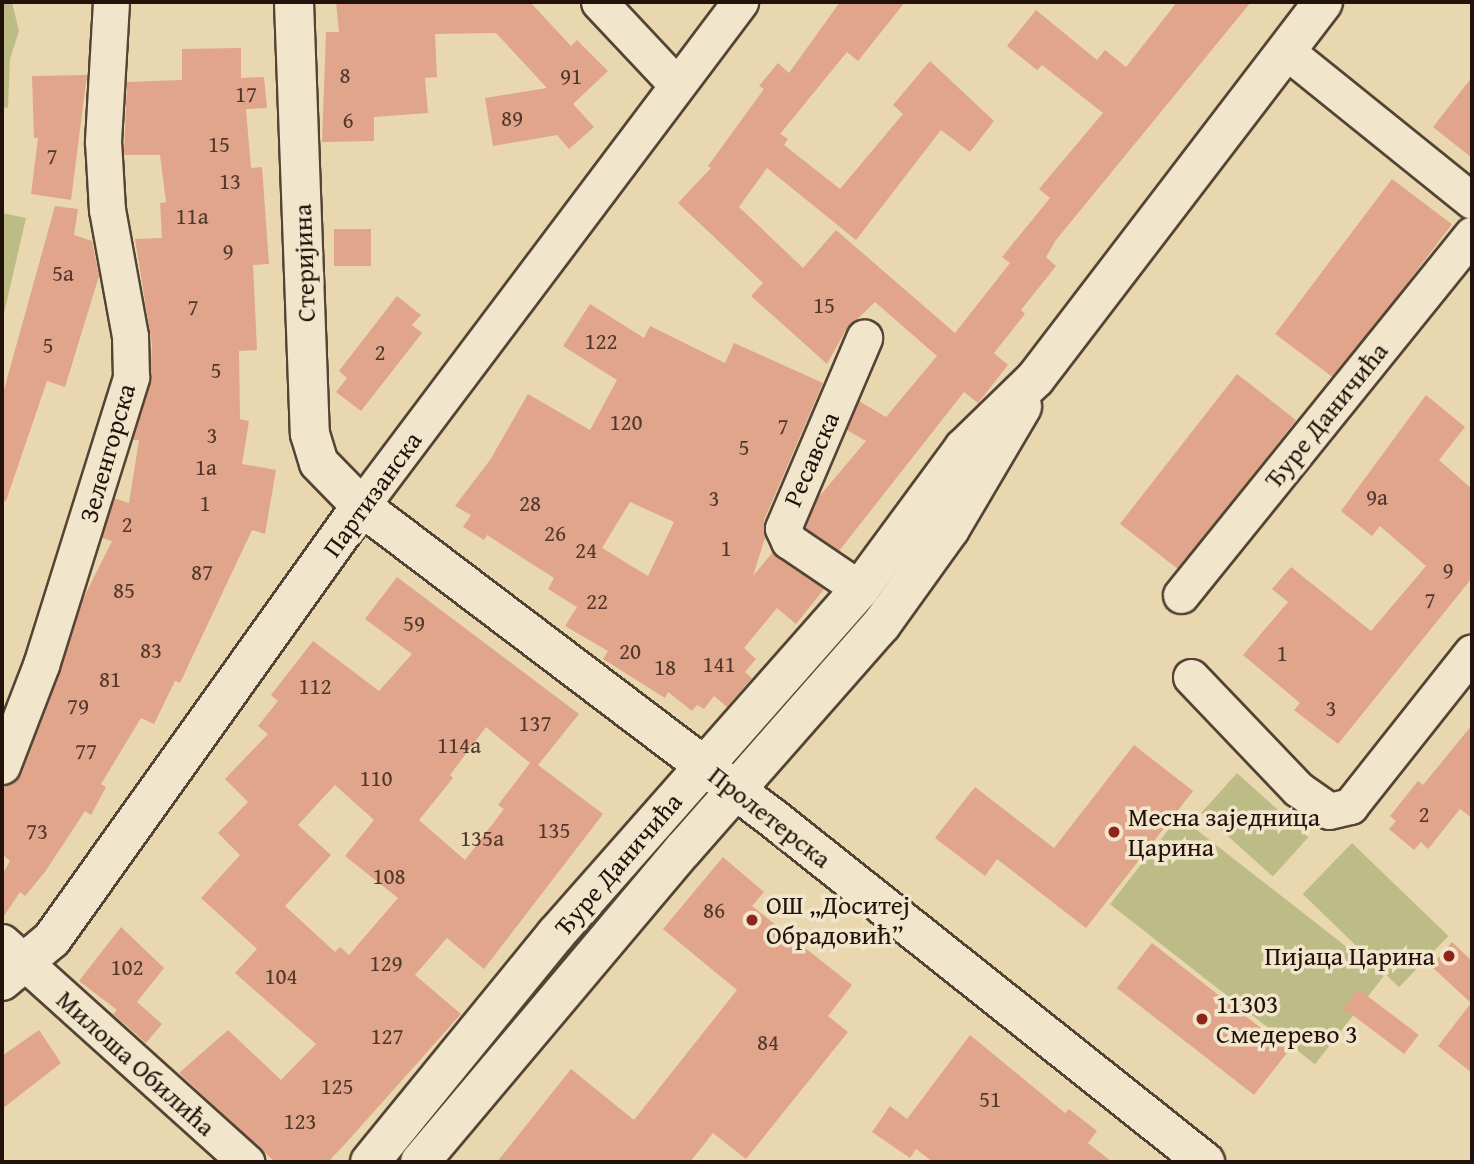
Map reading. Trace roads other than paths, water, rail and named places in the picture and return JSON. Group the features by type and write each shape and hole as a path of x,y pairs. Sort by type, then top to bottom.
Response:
{"street":[{"name":"Зеленгорска","path":"2,766 41,665 131,377 130,336 107,210 103,141 111,2"},
{"name":"Стеријина","path":"294,2 310,434 319,463 361,506"},
{"path":"599,2 676,84"},
{"name":"Партизанска","path":"10,962 52,939 361,506 740,2"},
{"name":"Ђуре Даничића","path":"370,1162 477,1027 703,765 860,589 964,448 1035,379 1323,2"},
{"path":"1285,50 1472,201"},
{"name":"Ђуре Даничића","path":"1181,595 1472,235"},
{"name":"Ресавска","path":"860,589 789,541 783,528 864,338"},
{"name":"Ђуре Даничића","path":"419,1162 905,593 1006,437 1035,379"},
{"name":"Пролетерска","path":"361,506 703,765 1205,1162"},
{"path":"1191,677 1298,789 1329,811 1350,806 1472,652"},
{"name":"Милоша Обилића","path":"10,962 246,1162"}],"place":[{"name":"Месна заједница Царина","path":"1114,832"},
{"name":"ОШ „Доситеј Обрадовић”","path":"752,920"},
{"name":"Пијаца Царина","path":"1449,956"},
{"name":"11303 Смедерево 3","path":"1202,1019"}]}
